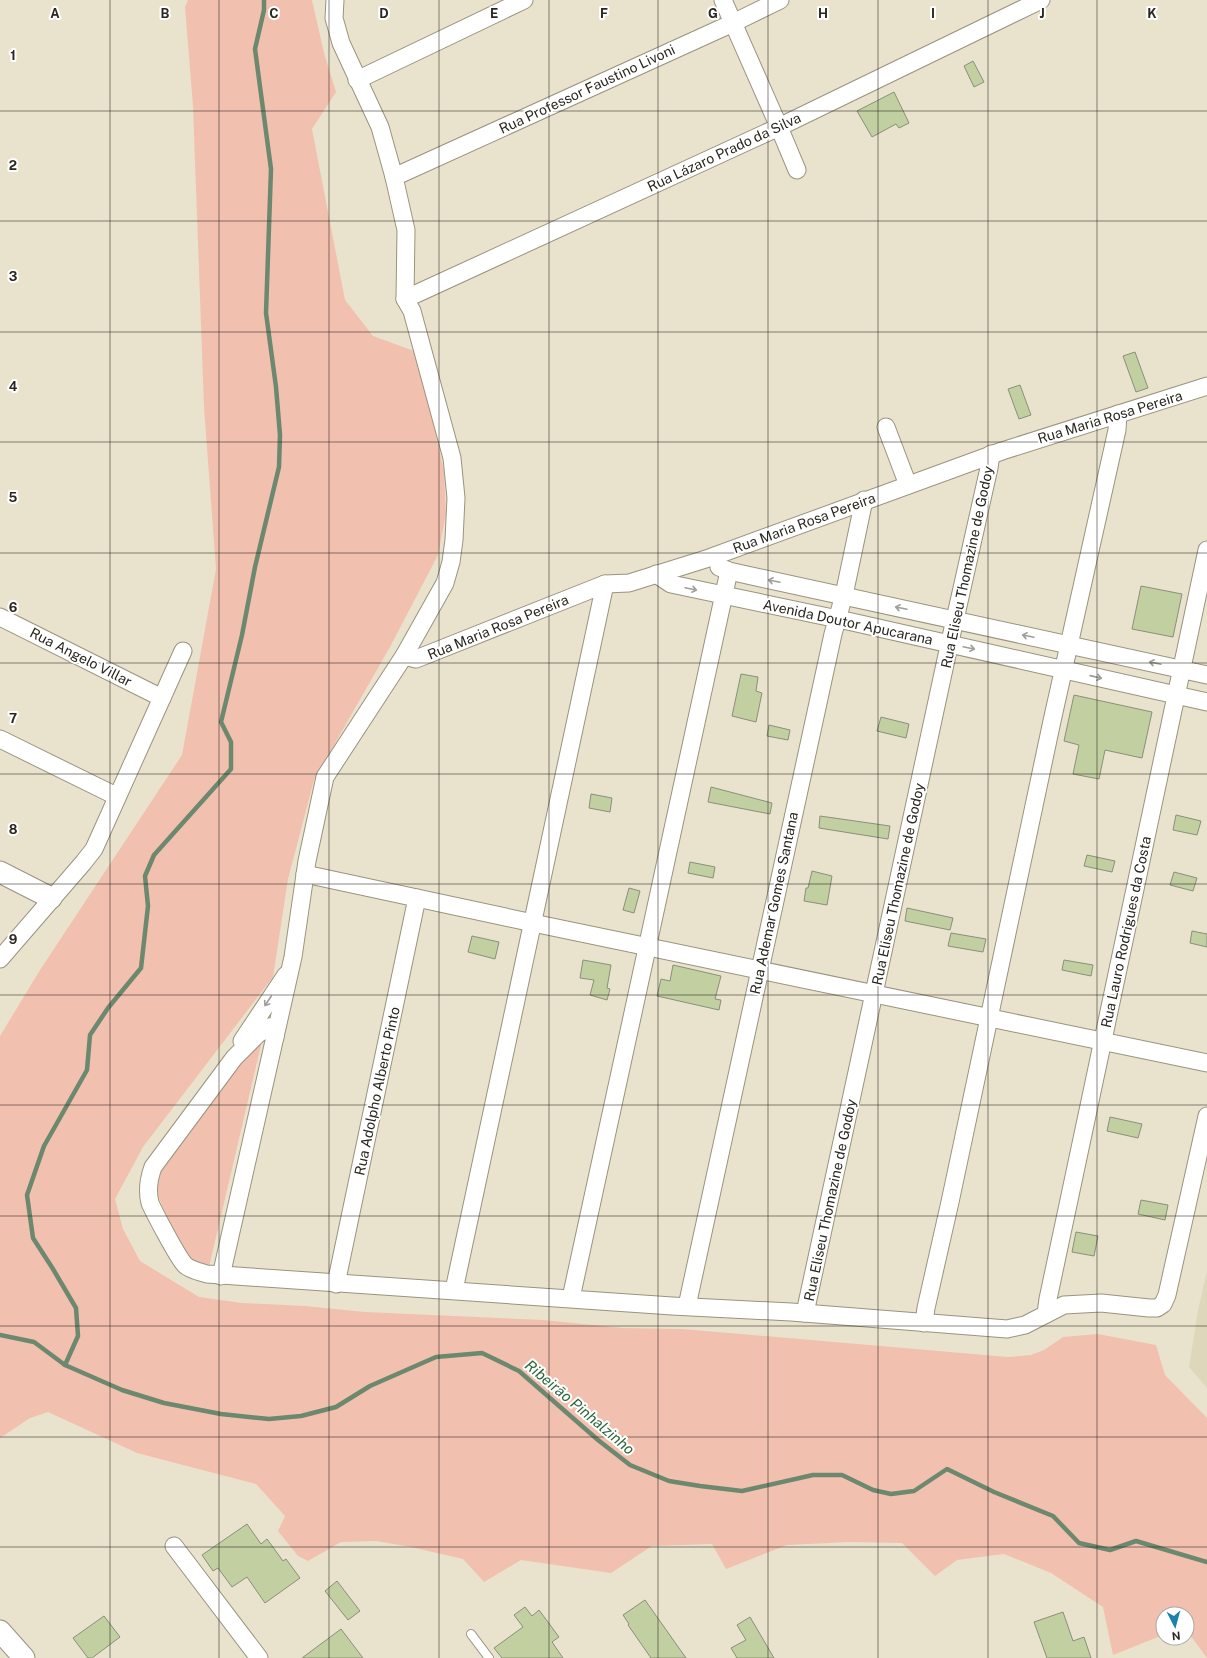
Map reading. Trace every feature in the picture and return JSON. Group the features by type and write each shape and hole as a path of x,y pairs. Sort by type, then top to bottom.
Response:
{"street":[{"path":"221,1276 290,969 305,874 325,777 404,656 445,583 454,540 456,498 452,458 412,311 405,299 406,230 394,177 380,127 341,43 334,18 335,0"},
{"path":"357,80 524,0"},
{"path":"723,0 797,170"},
{"name":"Rua Professor Faustino Livoni","path":"394,177 733,23 780,0"},
{"name":"Rua Lázaro Prado da Silva","path":"405,299 779,127 1041,0"},
{"name":"Rua Maria Rosa Pereira","path":"404,656 416,659 605,584 629,583 709,558 991,454 1207,386"},
{"path":"924,1323 1116,430 1118,414"},
{"path":"886,427 908,485"},
{"name":"Rua Eliseu Thomazine de Godoy","path":"805,1313 991,454"},
{"name":"Rua Ademar Gomes Santana","path":"686,1306 836,619 844,595 864,500"},
{"name":"Rua Lauro Rodrigues da Costa","path":"1046,1314 1207,550"},
{"name":"Avenida Doutor Apucarana","path":"709,558 716,566 729,571 1207,675"},
{"path":"571,1298 729,571"},
{"name":"Avenida Doutor Apucarana","path":"656,574 671,584 1064,669 1207,702"},
{"path":"454,1290 605,584"},
{"name":"Rua Angelo Villar","path":"0,617 162,698"},
{"path":"0,959 51,898 83,864 94,849 116,796 183,651"},
{"path":"0,739 116,796"},
{"path":"0,872 51,898"},
{"path":"305,874 647,947 1207,1063"},
{"name":"Rua Adolpho Alberto Pinto","path":"336,1284 417,898"},
{"path":"290,969 242,1042 234,1058 153,1167 149,1184 150,1203 185,1266 207,1274 336,1284 454,1290 805,1313 1007,1329 1025,1325 1064,1305 1077,1303 1116,1303 1157,1308 1163,1304 1167,1295 1207,1116"},
{"path":"234,1058 263,1031 270,1027 274,1030 275,1036"},
{"path":"174,1546 259,1658"},
{"path":"0,1631 24,1658"}],"lane":[{"path":"471,1634 489,1658"}],"shaded area":[{"path":"188,0 312,0 324,53 336,92 312,129 345,300 373,336 417,352 444,471 446,514 438,555 390,647 314,780 288,879 273,977 143,1147 115,1199 123,1229 140,1261 199,1297 242,1303 305,1306 365,1312 543,1320 623,1328 682,1329 1008,1357 1031,1355 1044,1350 1063,1337 1098,1334 1156,1345 1165,1375 1207,1418 1207,1658 1195,1642 1195,1606 1155,1606 1155,1638 1113,1655 1103,1607 1051,1573 1004,1554 957,1560 935,1576 902,1543 849,1542 787,1545 726,1569 712,1544 652,1546 611,1573 521,1560 484,1582 463,1559 411,1547 376,1541 341,1542 308,1561 298,1556 278,1531 285,1516 256,1484 137,1453 48,1412 30,1418 0,1438 0,1036 40,970 182,755 216,569 204,407 193,106 185,7"},
{"path":"250,1040 261,1042 261,1045 209,1267 196,1264 180,1248 158,1196 157,1183 160,1173"},
{"path":"1207,1271 1207,1388 1189,1367 1198,1310"}],"building":[{"path":"973,61 984,82 974,87 964,66"},
{"path":"894,92 909,123 899,128 896,124 872,137 857,111"},
{"path":"1135,352 1148,388 1136,392 1123,356"},
{"path":"1020,385 1031,415 1019,419 1008,389"},
{"path":"1141,586 1182,594 1173,637 1132,629"},
{"path":"741,674 758,677 756,691 762,693 756,722 732,716"},
{"path":"1074,695 1152,712 1142,758 1105,750 1099,779 1073,774 1079,745 1064,741"},
{"path":"881,717 909,724 906,738 877,731"},
{"path":"769,725 790,730 788,740 767,736"},
{"path":"711,787 772,803 770,814 708,802"},
{"path":"591,794 612,798 610,812 589,808"},
{"path":"1176,815 1201,821 1197,835 1173,830"},
{"path":"820,816 890,826 888,839 819,828"},
{"path":"1087,855 1115,861 1112,872 1084,866"},
{"path":"690,862 715,867 713,878 688,873"},
{"path":"812,871 832,876 827,905 804,901 806,888 808,888"},
{"path":"1174,872 1197,878 1193,891 1170,885"},
{"path":"629,888 640,891 634,913 623,910"},
{"path":"907,908 953,918 950,930 905,921"},
{"path":"1192,931 1207,934 1207,947 1190,943"},
{"path":"951,933 986,939 983,952 948,946"},
{"path":"472,936 499,942 495,959 468,952"},
{"path":"583,960 611,965 607,988 610,989 607,1000 590,995 594,980 580,978"},
{"path":"1064,960 1093,965 1091,976 1062,970"},
{"path":"673,965 721,976 715,999 721,1000 719,1010 657,996 661,979 670,981"},
{"path":"1110,1117 1142,1124 1138,1138 1107,1131"},
{"path":"1141,1200 1168,1205 1165,1220 1138,1214"},
{"path":"1076,1232 1098,1236 1094,1256 1072,1252"},
{"path":"247,1524 261,1544 267,1539 283,1561 286,1559 300,1578 265,1603 247,1577 232,1587 218,1568 213,1571 202,1555"},
{"path":"337,1581 360,1611 348,1620 325,1591"},
{"path":"645,1600 686,1658 651,1658 628,1625 629,1624 623,1615"},
{"path":"525,1607 532,1616 539,1610 559,1637 552,1642 563,1658 502,1658 494,1648 523,1627 514,1615"},
{"path":"1063,1612 1073,1641 1084,1637 1091,1658 1047,1658 1034,1622"},
{"path":"104,1616 120,1637 92,1658 88,1658 73,1638"},
{"path":"750,1617 774,1658 737,1658 731,1648 746,1640 737,1625"},
{"path":"341,1629 363,1658 302,1658"}],"waterway":[{"path":"65,1365 78,1336 76,1308 33,1238 27,1195 44,1146 87,1070 90,1035 108,1008 141,968 148,906 145,876 154,855 231,769 231,742 221,722 242,635 255,567 279,467 280,435 276,387 266,313 271,169 255,49 264,10 264,0"},
{"name":"Ribeirão Pinhalzinho","path":"0,1335 34,1342 65,1365 122,1390 164,1403 221,1414 269,1419 301,1416 336,1407 370,1386 436,1357 482,1353 519,1371 598,1440 630,1465 669,1481 742,1491 813,1475 842,1475 873,1490 891,1494 914,1491 947,1469 994,1492 1053,1516 1079,1543 1110,1550 1136,1541 1207,1562"}]}
